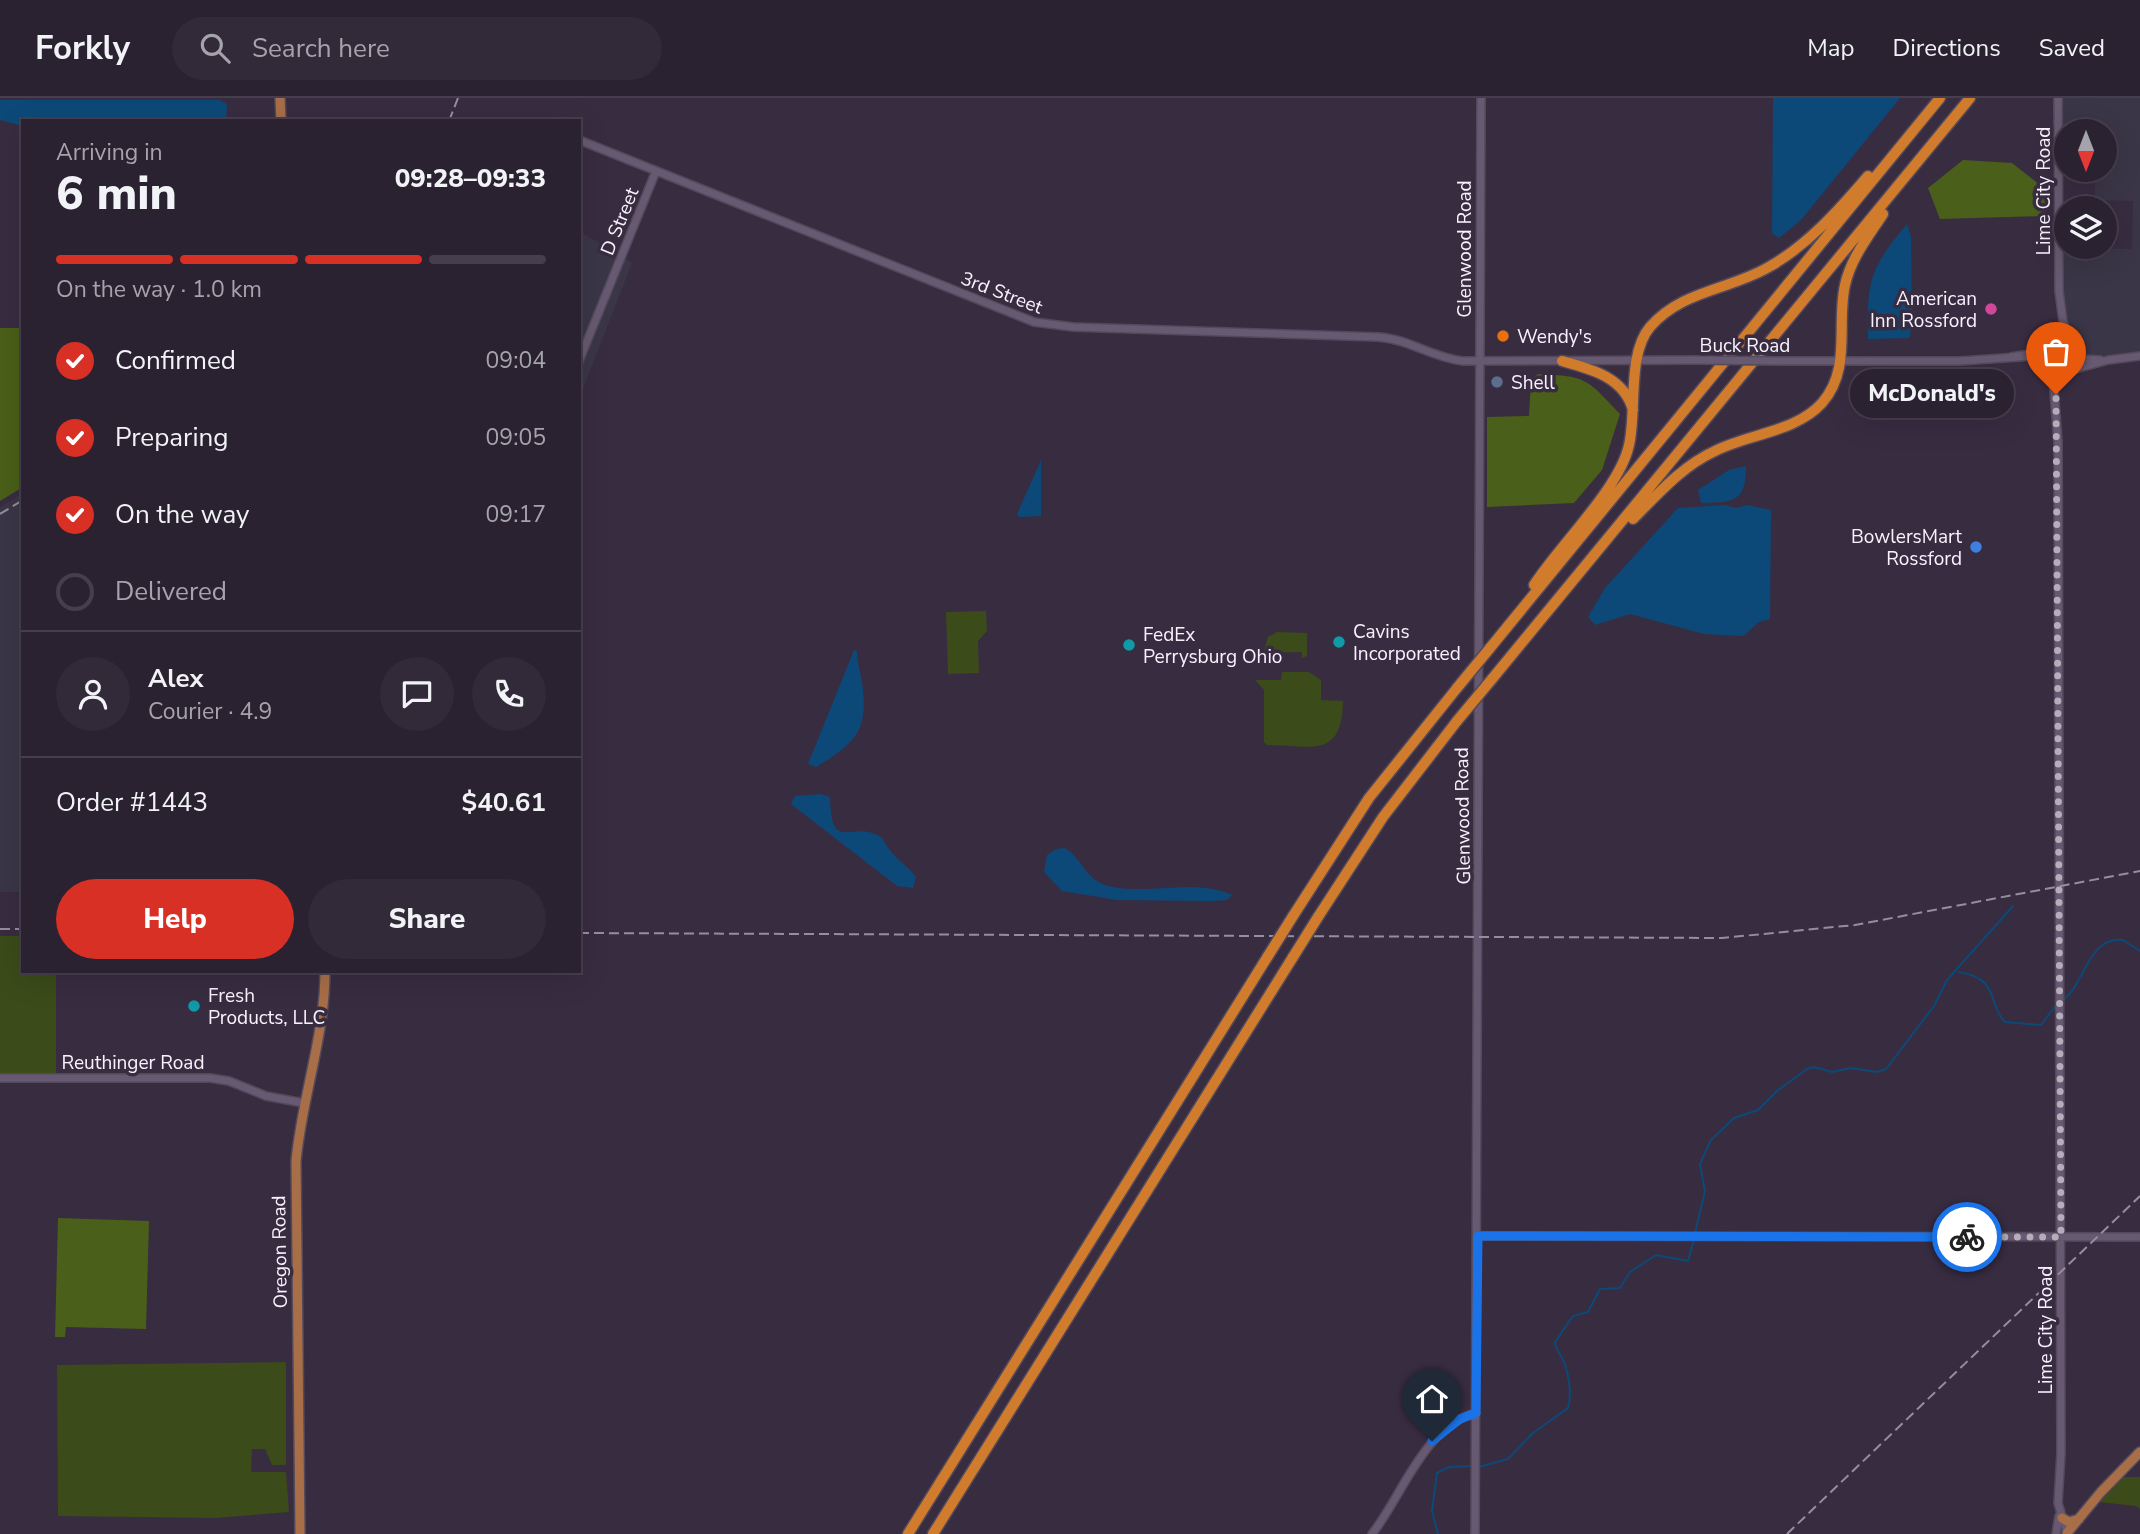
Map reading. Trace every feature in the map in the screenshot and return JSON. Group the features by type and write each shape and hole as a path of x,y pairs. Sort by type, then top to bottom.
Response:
{"highway":[{"path":"1510,623 1542,574 1614,478 1628,449 1641,342 1666,311 1685,300 1765,270 1789,254 1819,229 1934,98"},
{"path":"908,1534 1369,798 1940,98"},
{"path":"933,1534 1383,817 1492,678 1604,546 1776,331 1907,178 1970,98"},
{"path":"1604,546 1666,485 1698,460 1736,442 1792,423 1811,413 1830,391 1842,361 1842,309 1849,271 1858,252 1907,178"},
{"path":"1562,361 1605,375 1629,399 1634,417"}],"main road":[{"path":"280,98 281,119"},
{"name":"Oregon Road","path":"300,1534 296,1181 304,1103 320,1031 325,973"},
{"path":"2057,1534 2068,1534 2092,1502 2140,1452"},
{"path":"2077,1534 2092,1502"},
{"path":"2061,1515 2069,1522 2079,1519"}],"street":[{"name":"Glenwood Road","path":"1475,1534 1481,98"},
{"name":"Lime City Road","path":"2058,98 2058,246 2064,325 2074,352"},
{"name":"3rd Street","path":"581,141 1044,325 1378,337 1410,344 1444,359 1479,361"},
{"name":"D Street","path":"581,356 656,171"},
{"name":"Lime City Road","path":"2057,349 2064,325"},
{"name":"Buck Road","path":"2010,357 2057,349"},
{"path":"2108,360 2085,359 2074,352 2057,349 2052,364 2056,370 2069,371 2108,360 2140,356"},
{"path":"2069,371 2077,363 2074,352"},
{"name":"Buck Road","path":"1479,361 1972,361 2033,356 2052,364"},
{"name":"Lime City Road","path":"2052,364 2056,392 2060,994 2061,1515 2057,1534"},
{"name":"Lime City Road","path":"2056,392 2069,371"},
{"name":"Reuthinger Road","path":"0,1079 210,1078 229,1081 266,1096 304,1103"},
{"path":"1478,1236 2140,1237"},
{"path":"1372,1534 1395,1503 1432,1441 1460,1419 1476,1413"},
{"name":"Lime City Road","path":"2061,1515 2068,1534"}],"shaded area":[{"path":"2058,98 2140,98 2140,359 2060,358 2061,259 2117,259 2117,249 2132,249 2133,201 2117,201 2117,196 2095,196 2095,182 2118,182 2118,119 2058,119"},
{"path":"581,232 632,263 581,394"},
{"path":"21,494 21,892 0,892 0,507"}],"green space":[{"path":"1963,160 2012,163 2044,188 2046,216 1940,219 1928,188"},
{"path":"0,328 21,328 21,488 0,501"},
{"path":"1538,374 1577,378 1592,386 1620,414 1602,470 1574,503 1487,507 1487,417 1529,416 1531,380"},
{"path":"986,611 987,631 978,641 979,673 948,674 946,612"},
{"path":"1277,632 1307,633 1307,656 1302,658 1302,652 1263,653 1268,637"},
{"path":"1282,672 1309,672 1321,680 1321,700 1343,701 1341,720 1330,741 1311,747 1267,745 1264,742 1264,690 1255,680 1281,680"},
{"path":"0,936 21,936 21,973 56,973 56,1074 0,1074"},
{"path":"58,1218 149,1221 146,1329 66,1327 65,1337 55,1337"},
{"path":"286,1362 286,1465 272,1465 265,1449 252,1449 251,1472 286,1472 289,1512 215,1518 58,1516 57,1365"},
{"path":"2123,1477 2140,1477 2140,1509 2136,1506 2099,1502"}],"water":[{"path":"1773,98 1900,98 1801,220 1779,238 1772,233"},
{"path":"0,100 219,100 227,104 226,119 21,119 21,125 0,120"},
{"path":"1907,224 1911,237 1912,326 1909,338 1868,339 1868,303 1873,277 1885,253"},
{"path":"1041,460 1041,516 1019,517 1017,514"},
{"path":"1746,466 1743,487 1736,498 1701,503 1698,490 1729,470"},
{"path":"1725,505 1736,508 1747,505 1771,510 1770,619 1759,622 1743,636 1704,634 1630,614 1595,625 1588,617 1605,588 1678,508"},
{"path":"854,650 857,651 864,700 861,725 850,743 816,767 808,764"},
{"path":"820,794 830,797 831,815 839,831 869,832 879,836 916,877 913,888 897,886 791,804 795,796"},
{"path":"1065,848 1094,879 1108,886 1123,889 1202,888 1232,895 1227,900 1212,901 1117,900 1062,891 1044,872 1047,855 1056,849"}],"waterway":[{"path":"1695,1233 1705,1191 1700,1164 1711,1140 1734,1118 1758,1110 1777,1091 1807,1069 1814,1067 1832,1072 1850,1068 1877,1072 1886,1069 1934,1006 1947,980 2013,906"},
{"path":"2063,1000 2102,945 2123,940 2140,951"},
{"path":"1959,972 1972,975 1987,986 2005,1022 2041,1025 2056,1005"},
{"path":"1479,1467 1508,1459 1533,1433 1568,1408 1569,1379 1555,1342 1573,1316 1588,1312 1600,1289 1620,1288 1630,1272 1656,1255 1688,1261 1694,1239"},
{"path":"1438,1534 1432,1511 1437,1473 1449,1467 1473,1466"}],"railway":[{"path":"450,119 458,98"},
{"path":"0,514 21,501"},
{"path":"581,933 1722,938 1855,925 2140,871"},
{"path":"0,929 21,929"},
{"path":"1787,1534 2140,1196"}],"way so far":[{"path":"1967,1237 2061,1237 2056,394"}],"place":[{"name":"American Inn Rossford","path":"1991,309"},
{"name":"Wendy's","path":"1503,336"},
{"name":"Shell","path":"1497,382"},
{"name":"McDonald's","path":"2056,394"},
{"name":"BowlersMart Rossford","path":"1976,547"},
{"name":"Cavins Incorporated","path":"1339,642"},
{"name":"FedEx Perrysburg Ohio","path":"1129,645"},
{"name":"Fresh Products, LLC","path":"194,1006"}],"route":[{"path":"1432,1441 1460,1419 1476,1413 1478,1236 1967,1237"}]}
